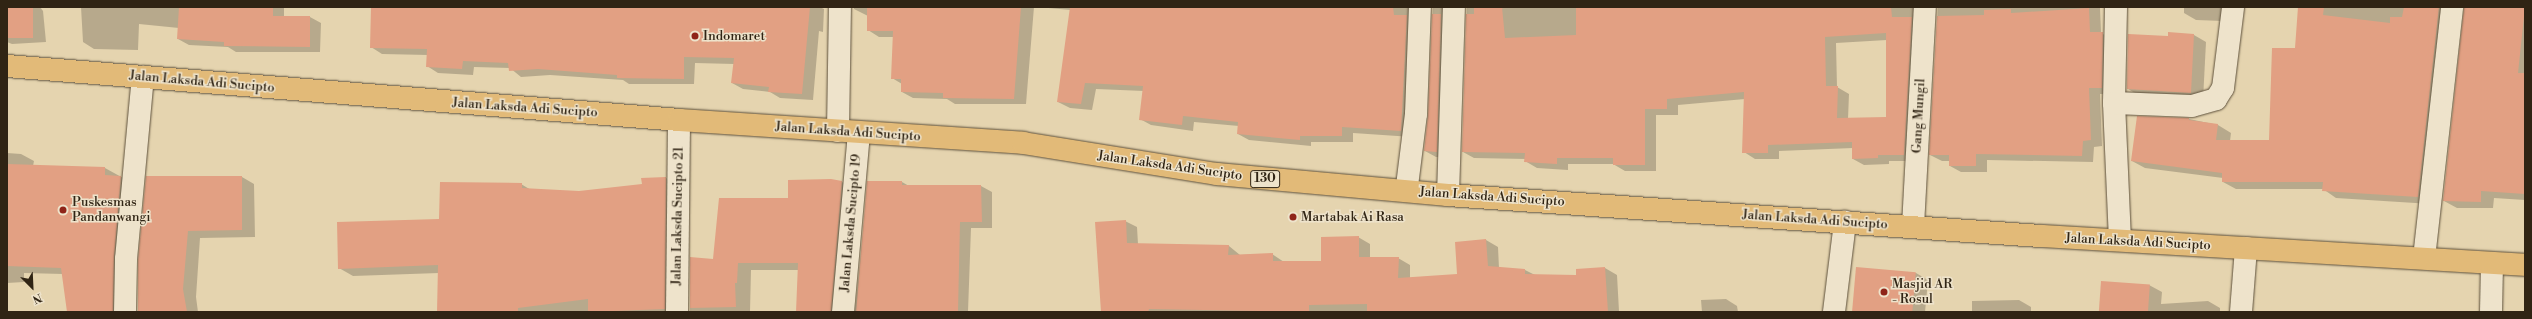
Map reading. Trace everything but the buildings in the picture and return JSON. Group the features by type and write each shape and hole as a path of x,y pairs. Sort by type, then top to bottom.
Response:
{"main road":[{"name":"Jalan Laksda Adi Sucipto","path":"7,66 679,120 1023,144 1217,174 1448,195 2120,240 2525,265"}],"street":[{"path":"838,132 840,7"},
{"path":"1407,186 1416,114 1420,7"},
{"path":"1448,195 1454,7"},
{"name":"Gang Mungil","path":"1913,226 1925,7"},
{"path":"2116,7 2114,103 2120,240"},
{"path":"2424,258 2452,7"},
{"path":"2114,103 2192,106 2216,99 2223,88 2233,8"},
{"path":"125,312 126,259 143,77"},
{"name":"Jalan Laksda Sucipto 21","path":"677,312 679,120"},
{"name":"Jalan Laksda Sucipto 19","path":"843,312 859,133"},
{"path":"1834,312 1845,222"},
{"path":"2241,312 2246,248"},
{"path":"2490,312 2492,264"}],"place":[{"name":"Indomaret","path":"695,36"},
{"name":"Puskesmas Pandanwangi","path":"63,210"},
{"name":"Martabak Ai Rasa","path":"1293,217"},
{"name":"Masjid AR - Rosul","path":"1884,292"}]}
